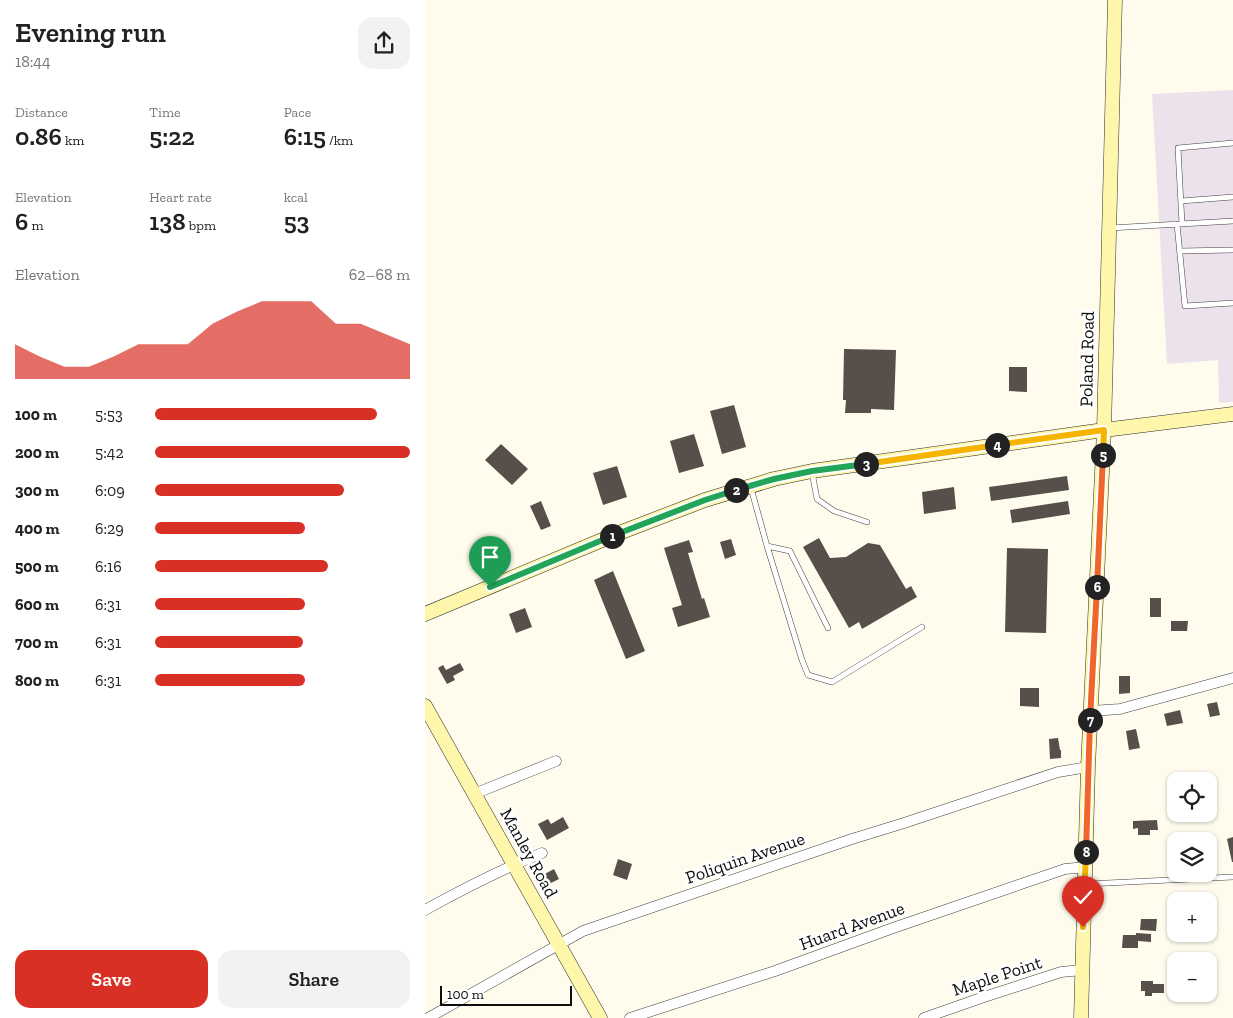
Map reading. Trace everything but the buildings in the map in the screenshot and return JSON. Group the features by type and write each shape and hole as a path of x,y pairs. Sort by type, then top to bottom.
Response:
{"street":[{"name":"Poland Road","path":"1081,1018 1088,766 1104,430 1115,0"},
{"path":"425,614 705,500 774,479 812,471 1233,414"},
{"path":"1091,711 1120,709 1233,678"},
{"name":"Manley Road","path":"425,706 600,1018"},
{"path":"474,794 556,761"},
{"name":"Poliquin Avenue","path":"428,1018 583,931 852,838 904,823 1058,772 1088,766"},
{"path":"425,910 460,890 513,864 542,853"},
{"name":"Huard Avenue","path":"630,1018 775,971 1065,869 1086,867"},
{"name":"Maple Point","path":"923,1018 1061,972 1082,970"}],"lane":[{"path":"1233,143 1178,148 1181,201 1179,251 1185,306 1233,303"},
{"path":"1181,201 1233,197"},
{"path":"1109,228 1233,221"},
{"path":"1179,251 1233,250"},
{"path":"812,471 817,499 834,511 867,522"},
{"path":"750,486 808,675 832,682 922,628"},
{"path":"767,546 790,550 829,628"},
{"path":"1085,884 1233,877"}],"shaded area":[{"path":"1233,90 1233,402 1219,403 1218,360 1167,364 1152,94"}],"route":[{"path":"490,587 723,493 774,479 812,471 1104,430 1088,766 1083,927"}]}
